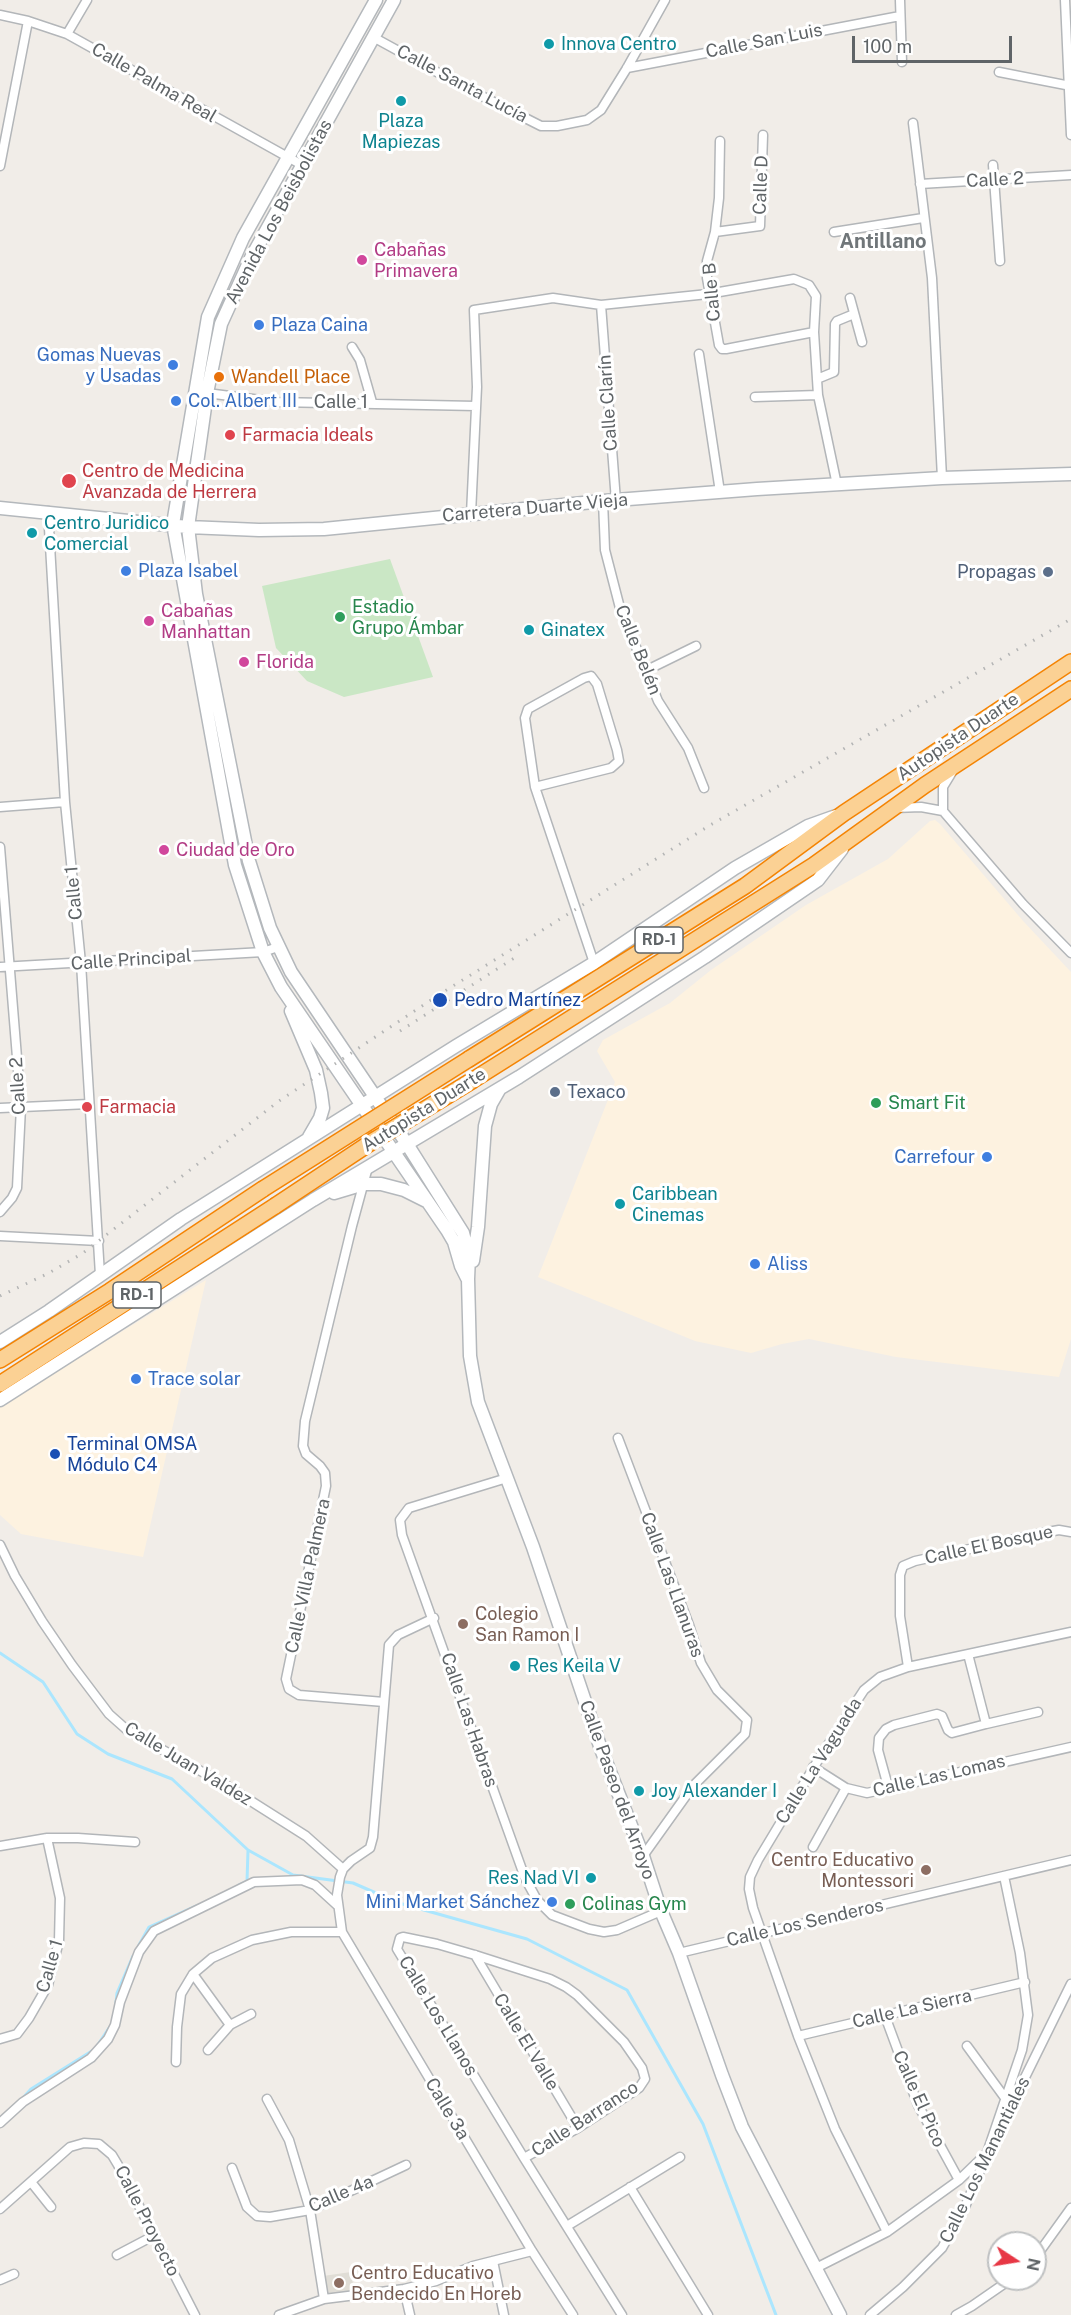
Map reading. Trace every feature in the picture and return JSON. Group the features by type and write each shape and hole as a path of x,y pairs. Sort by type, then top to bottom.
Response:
{"highway":[{"name":"Autopista Duarte","path":"0,1360 263,1190 745,886 844,813 1071,662"},
{"name":"Autopista Duarte","path":"0,1384 373,1141 805,871 957,764 1071,689"}],"main road":[{"name":"Avenida Los Beisbolistas","path":"376,0 243,238 208,317 172,524 235,865 263,952 281,987 454,1242 461,1266 468,1279"},
{"name":"Avenida Los Beisbolistas","path":"394,0 246,267 221,324 207,393 188,527 196,594 249,861 270,928 291,972 407,1144 463,1233 469,1256 468,1279"},
{"name":"Carretera Duarte Vieja","path":"0,508 48,511 188,527 259,530 324,529 720,492 942,478 1071,474"},
{"name":"Autopista Duarte","path":"307,1140 594,963 735,868 807,826 844,813"},
{"name":"Autopista Duarte","path":"313,1200 500,1088 705,957 818,880 851,839"},
{"path":"0,1342 181,1219 307,1140 323,1108 321,1093 316,1070 281,987"},
{"path":"468,1279 478,1227 486,1126 491,1104 500,1088"},
{"path":"0,1400 313,1200 364,1184 381,1184 427,1202"},
{"name":"Calle Paseo del Arroyo","path":"468,1279 470,1356 478,1402 533,1546 601,1749 643,1856 661,1911 679,1953 742,2127 840,2315"}],"street":[{"path":"67,34 87,0"},
{"name":"Calle Santa Lucía","path":"373,37 541,126 573,124 595,116 601,110 665,0"},
{"path":"900,0 902,62"},
{"path":"1067,2 1071,135"},
{"name":"Calle Palma Real","path":"0,15 28,21 67,34 302,165"},
{"name":"Calle San Luis","path":"627,68 825,28 900,16"},
{"path":"0,166 28,21"},
{"path":"999,72 1070,86"},
{"path":"913,123 932,278 942,478"},
{"name":"Calle D","path":"715,232 760,226 763,135"},
{"name":"Calle B","path":"720,141 715,232 707,261 708,294 719,345 722,349 814,332"},
{"path":"993,165 1000,261"},
{"name":"Calle 2","path":"920,184 1071,176"},
{"path":"834,232 923,218"},
{"path":"471,514 477,368 474,310 553,298 601,305 708,294 794,279 809,285 816,296 814,332 818,394 837,485"},
{"path":"850,298 862,342"},
{"name":"Calle Clarín","path":"601,305 609,501"},
{"path":"817,379 834,372 835,324 854,314"},
{"path":"352,347 360,360 372,402"},
{"path":"699,354 720,492"},
{"name":"Calle 1","path":"207,393 276,402 372,402 476,406"},
{"path":"755,398 818,394"},
{"name":"Calle Belén","path":"609,501 605,550 617,597 658,701 688,748 704,789"},
{"name":"Calle 1","path":"48,511 65,802 81,963 100,1275"},
{"path":"645,670 696,646"},
{"path":"535,787 611,768 619,761 597,684 591,676 528,709 525,718 529,761 535,787 594,963"},
{"path":"943,811 943,787 957,764"},
{"path":"0,807 65,802"},
{"path":"893,808 921,807 943,811 1023,904 1071,953"},
{"name":"Calle 2","path":"0,847 21,1107 17,1188 0,1212"},
{"name":"Calle Principal","path":"0,967 263,952 278,948"},
{"path":"0,1108 89,1104"},
{"name":"Calle Villa Palmera","path":"368,1167 305,1421 303,1446 306,1454 325,1473 326,1486 286,1679 289,1689 298,1695 384,1702"},
{"path":"0,1236 99,1241"},
{"name":"Calle Las Llanuras","path":"618,1438 701,1663 717,1690 747,1720 744,1734 693,1786 643,1856"},
{"name":"Calle Las Habras","path":"507,1478 409,1508 400,1520 402,1535 434,1618 522,1869 537,1900 552,1915 589,1929 604,1932 617,1930 661,1911"},
{"name":"Calle El Bosque","path":"908,1667 900,1616 900,1575 903,1566 915,1561 1042,1533 1059,1530 1071,1532"},
{"name":"Calle Juan Valdez","path":"0,1545 15,1576 42,1621 110,1714 127,1730 224,1784 306,1836 341,1873"},
{"path":"341,1873 370,1848 374,1837 389,1645 398,1635 434,1618"},
{"name":"Calle La Vaguada","path":"887,2232 835,2129 798,2036 753,1908 749,1889 750,1877 813,1767 864,1690 880,1677 908,1667 1071,1632"},
{"path":"968,1654 986,1724"},
{"path":"889,1790 878,1750 879,1738 886,1729 937,1714 942,1716 948,1730 952,1733 1038,1712"},
{"name":"Calle Las Lomas","path":"813,1767 846,1788 867,1793 889,1790 1071,1747"},
{"path":"813,1847 846,1788"},
{"path":"0,1846 47,1838 135,1842"},
{"name":"Calle 1","path":"0,2039 17,2034 29,2018 48,1985 59,1941 60,1898 47,1838"},
{"name":"Calle Los Senderos","path":"679,1953 1071,1860"},
{"name":"Calle 3a","path":"341,1873 337,1895 342,1932 532,2251 573,2315"},
{"path":"816,2268 887,2232 959,2180 987,2153 1022,2050 1028,2015 1025,1982 1004,1876"},
{"path":"0,2123 23,2102 91,2058 108,2039 115,2025 120,2002 139,1952 154,1931 254,1882 302,1880 315,1885 338,1906"},
{"path":"176,2062 177,2027 182,1994 193,1974 212,1958 252,1940 291,1932 342,1932"},
{"name":"Calle Los Llanos","path":"622,2315 396,1945 403,1937 475,1955 550,1980 578,1995 624,2042 642,2068 645,2079"},
{"name":"Calle El Valle","path":"475,1955 578,2128"},
{"path":"193,1974 230,2025"},
{"name":"Calle La Sierra","path":"798,2036 1025,1982"},
{"name":"Calle Los Manantiales","path":"870,2315 903,2287 942,2248 1071,1984"},
{"path":"208,2050 230,2025 250,2014"},
{"name":"Calle El Pico","path":"885,2016 918,2105 959,2180"},
{"path":"967,2046 1005,2098"},
{"name":"Calle Barranco","path":"524,2158 578,2128 639,2088 645,2079"},
{"path":"267,2098 289,2140 310,2210 324,2299"},
{"name":"Calle Proyecto","path":"0,2209 70,2147 84,2143 99,2144 112,2155 118,2165 155,2235 192,2314"},
{"path":"567,2226 680,2157"},
{"name":"Calle 4a","path":"232,2168 247,2207 257,2216 270,2217 310,2210 406,2165"},
{"path":"31,2182 51,2207"},
{"path":"630,2187 708,2315"},
{"path":"1047,2241 1071,2208"},
{"path":"117,2255 155,2235"},
{"path":"279,2315 324,2299 404,2289 436,2281 473,2266 532,2251"},
{"path":"493,2261 504,2315"},
{"path":"0,2280 14,2274"},
{"path":"404,2289 410,2315"},
{"path":"956,2315 994,2291"}],"shaded area":[{"path":"935,820 1071,972 1071,1339 1059,1377 896,1357 809,1339 751,1353 695,1341 538,1277 615,1082 597,1051 603,1040 670,1003 711,970 806,905 888,859 930,821"},
{"path":"206,1280 143,1557 21,1534 0,1515 0,1406"},
{"name":"Centro Educativo Bendecido En Horeb","path":"351,2272 354,2291 330,2294 325,2290 323,2276"}],"green space":[{"name":"Estadio Grupo Ámbar","path":"390,559 433,677 344,697 307,681 276,648 262,586"}],"waterway":[{"path":"0,1653 43,1682 77,1734 108,1754 172,1779 248,1850 293,1875 353,1883 399,1903 527,1939 627,1990 703,2124 776,2315"},
{"path":"239,1885 247,1881 248,1851"},
{"path":"139,1945 149,1927 196,1906"},
{"path":"116,2003 117,1993 133,1956"},
{"path":"22,2099 31,2089 95,2049 109,2028"}],"railway":[{"path":"0,1296 49,1273 83,1253 279,1101 437,996 712,824 1071,619"},
{"path":"400,1031 519,955"}],"place":[{"name":"Innova Centro","path":"549,44"},
{"name":"Plaza Mapiezas","path":"401,101"},
{"name":"Cabañas Primavera","path":"362,260"},
{"name":"Plaza Caina","path":"259,325"},
{"name":"Gomas Nuevas y Usadas","path":"173,365"},
{"name":"Wandell Place","path":"219,377"},
{"name":"Col. Albert III","path":"176,401"},
{"name":"Farmacia Ideals","path":"230,435"},
{"name":"Centro de Medicina Avanzada de Herrera","path":"69,481"},
{"name":"Centro Juridico Comercial","path":"32,533"},
{"name":"Plaza Isabel","path":"126,571"},
{"name":"Propagas","path":"1048,572"},
{"name":"Estadio Grupo Ámbar","path":"340,617"},
{"name":"Cabañas Manhattan","path":"149,621"},
{"name":"Ginatex","path":"529,630"},
{"name":"Florida","path":"244,662"},
{"name":"Ciudad de Oro","path":"164,850"},
{"name":"Pedro Martínez","path":"440,1000"},
{"name":"Texaco","path":"555,1092"},
{"name":"Smart Fit","path":"876,1103"},
{"name":"Farmacia","path":"87,1107"},
{"name":"Carrefour","path":"987,1157"},
{"name":"Caribbean Cinemas","path":"620,1204"},
{"name":"Aliss","path":"755,1264"},
{"name":"Trace solar","path":"136,1379"},
{"name":"Terminal OMSA Módulo C4","path":"55,1454"},
{"name":"Colegio San Ramon I","path":"463,1624"},
{"name":"Res Keila V","path":"515,1666"},
{"name":"Joy Alexander I","path":"639,1791"},
{"name":"Centro Educativo Montessori","path":"926,1870"},
{"name":"Res Nad VI","path":"591,1878"},
{"name":"Mini Market Sánchez","path":"552,1902"},
{"name":"Colinas Gym","path":"570,1904"},
{"name":"Centro Educativo Bendecido En Horeb","path":"339,2283"}],"district":[{"name":"Antillano","path":"883,242"}]}
